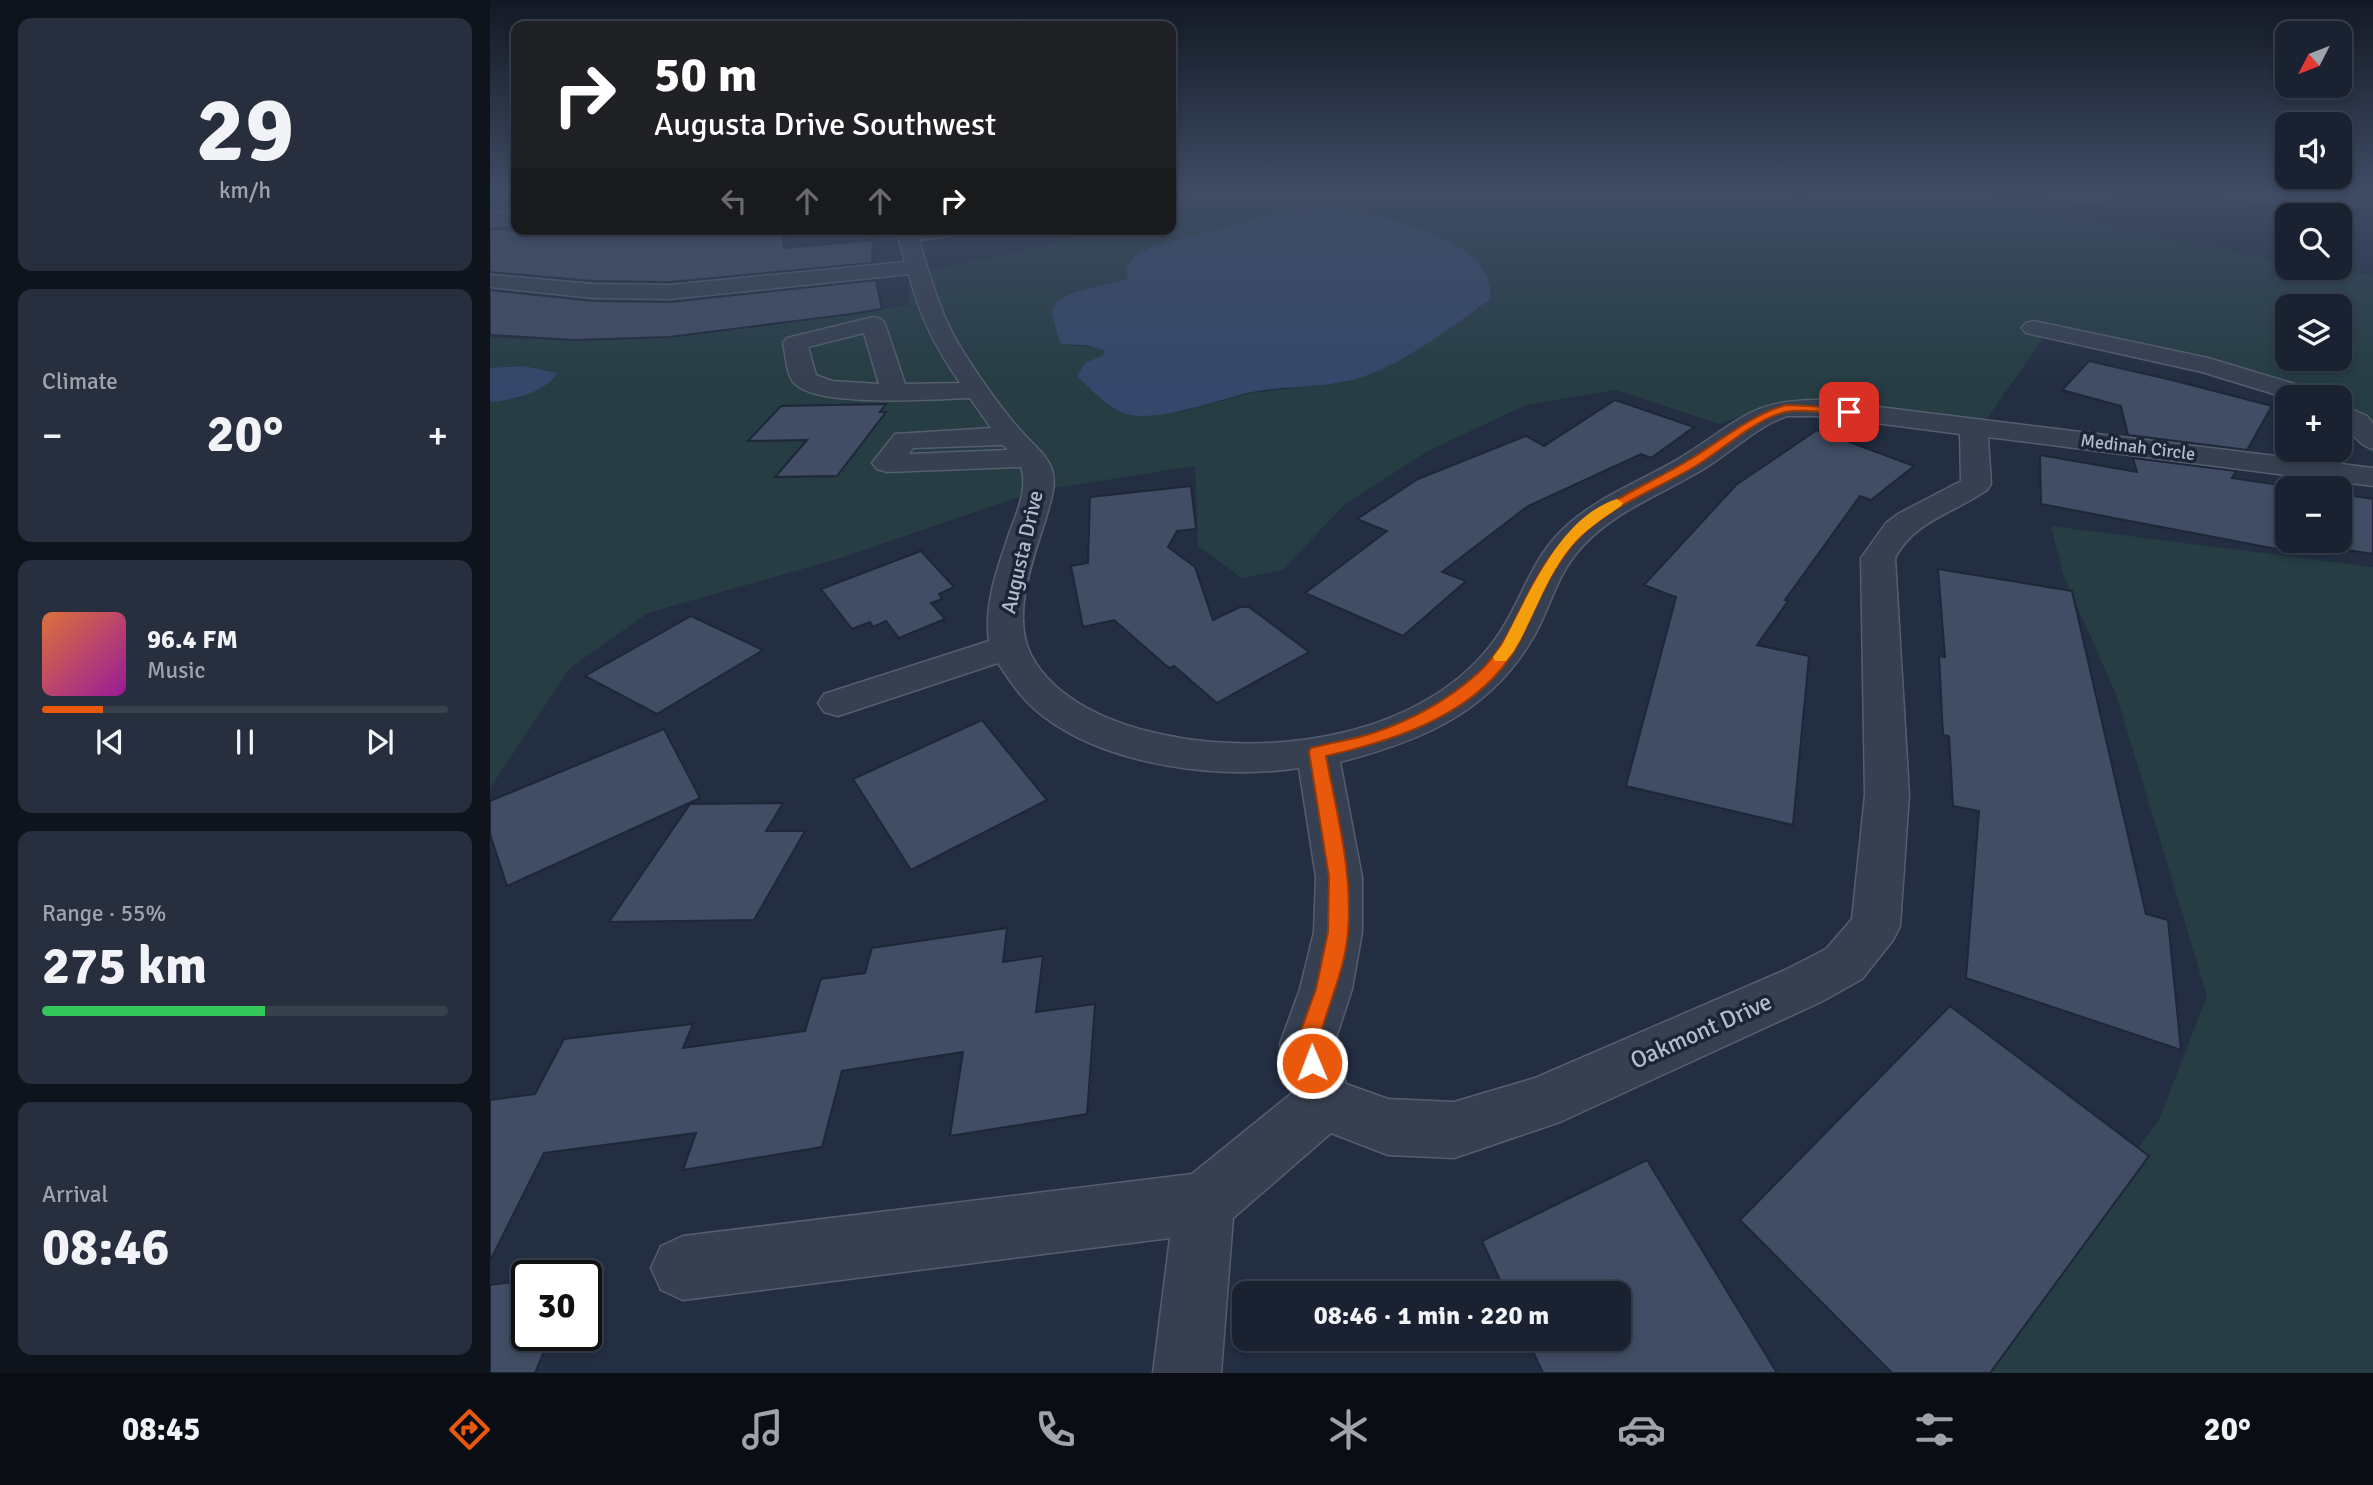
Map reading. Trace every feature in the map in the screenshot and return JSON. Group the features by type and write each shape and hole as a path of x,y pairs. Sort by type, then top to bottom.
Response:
{"street":[{"path":"490,281 605,291 670,292 855,255"},
{"name":"Augusta Drive","path":"909,255 902,318 948,347 976,390 1037,470 1039,489 1006,605 1007,639 1021,672 1050,702 1091,726 1140,743 1196,755 1253,758 1317,752 1376,739 1417,722 1456,699 1486,674 1508,647 1552,564 1569,541 1590,521 1616,504 1692,463 1761,418 1786,408 1822,408 1902,418"},
{"path":"894,391 902,318 794,343 804,379 807,384 819,389 894,391 976,390"},
{"path":"2034,328 2276,385"},
{"name":"Medinah Circle","path":"1902,418 2373,477"},
{"path":"2352,419 2373,441"},
{"name":"Oakmont Drive","path":"1323,1103 1388,1127 1454,1130 1541,1102 1803,986 1844,964 1876,926 1887,795 1878,558 1887,539 1902,523 1957,499 1976,484 1974,426"},
{"path":"838,703 1010,647"},
{"path":"684,1268 1204,1203 1323,1103 1307,1044 1326,989 1338,932 1339,877 1317,752"},
{"path":"1186,1373 1204,1203"}],"green space":[{"path":"1003,255 1136,255 1126,269 1129,279 1074,292 1060,344 1104,349 1103,355 1085,363 1179,412 1251,393 1345,382 1380,369 1431,341 1491,299 1463,255 2250,255 2275,260 2275,280 2352,280 2352,272 2373,275 2373,454 2352,436 2352,385 2275,385 2275,388 2051,327 1986,420 1789,400 1719,424 1616,390 1526,405 1428,451 1344,505 1283,570 1242,578 1198,546 1195,466 1036,491 844,557 648,613 570,668 490,788 490,402 518,398 558,373 524,366 490,368 490,338 542,339 746,328 909,305 909,274"},
{"path":"2051,526 2373,567 2373,1373 1969,1373 2159,1120 2207,996 2116,694 2064,577"}],"water":[{"path":"1136,255 1470,255 1482,268 1488,280 1491,299 1401,359 1362,377 1343,382 1247,393 1169,413 1138,416 1113,408 1077,376 1085,363 1103,355 1104,350 1085,345 1060,344 1052,313 1056,302 1074,292 1128,279 1126,269"},
{"path":"524,366 558,373 545,386 528,394 490,402 490,368"}],"building":[{"path":"490,255 872,255 872,263 670,282 593,281 490,272"},
{"path":"876,280 882,309 851,314 669,337 574,340 490,335 490,290 593,301 670,302"},
{"path":"2089,361 2272,406 2247,450 2128,435 2121,406 2062,390"},
{"path":"1615,400 1694,427 1651,458 1641,454 1528,506 1442,572 1466,581 1403,636 1305,593 1387,531 1357,519 1418,479 1526,436 1544,446"},
{"path":"886,404 880,412 886,412 837,476 775,477 807,440 748,441 781,406"},
{"path":"1817,430 1914,466 1871,500 1860,496 1785,600 1788,601 1757,645 1809,656 1793,825 1626,786 1676,597 1644,585 1736,485"},
{"path":"2040,455 2137,472 2133,458 2236,471 2232,478 2275,484 2275,549 2041,504"},
{"path":"1191,486 1196,529 1177,531 1168,547 1195,567 1213,620 1240,607 1249,607 1309,652 1217,703 1174,666 1169,668 1114,620 1083,627 1071,566 1088,563 1090,497"},
{"path":"2352,496 2373,499 2373,554 2352,551"},
{"path":"921,551 954,587 939,594 942,599 931,603 945,619 899,638 886,621 873,627 870,622 852,629 821,589"},
{"path":"1938,569 2072,591 2146,914 2168,920 2181,1050 1966,978 1979,811 1953,806 1949,736 1943,735 1939,656 1945,657"},
{"path":"691,616 763,650 657,714 585,676"},
{"path":"982,720 1047,800 911,870 853,779"},
{"path":"664,729 700,798 507,886 490,834 490,801"},
{"path":"783,803 766,831 805,831 754,920 609,922 690,804"},
{"path":"1007,928 1003,962 1043,956 1036,1012 1095,1004 1087,1114 950,1136 963,1052 842,1071 822,1147 683,1170 696,1133 544,1153 490,1261 490,1100 535,1094 564,1039 693,1024 683,1048 805,1031 821,979 865,973 872,948"},
{"path":"1950,1006 2149,1156 1990,1373 1892,1373 1740,1220"},
{"path":"1647,1160 1777,1373 1543,1373 1533,1351 1631,1351 1631,1281 1500,1281 1482,1241"},
{"path":"511,1282 511,1351 544,1351 535,1373 490,1373 490,1285"}],"slow traffic":[{"path":"1501,657 1552,564 1569,541 1590,521 1617,503"}],"route":[{"path":"1312,1063 1307,1044 1326,989 1338,932 1339,877 1317,752 1376,739 1417,722 1471,687 1486,674 1508,647 1552,564 1569,541 1590,521 1616,504 1692,463 1761,418 1786,408 1822,408 1849,412"}]}
